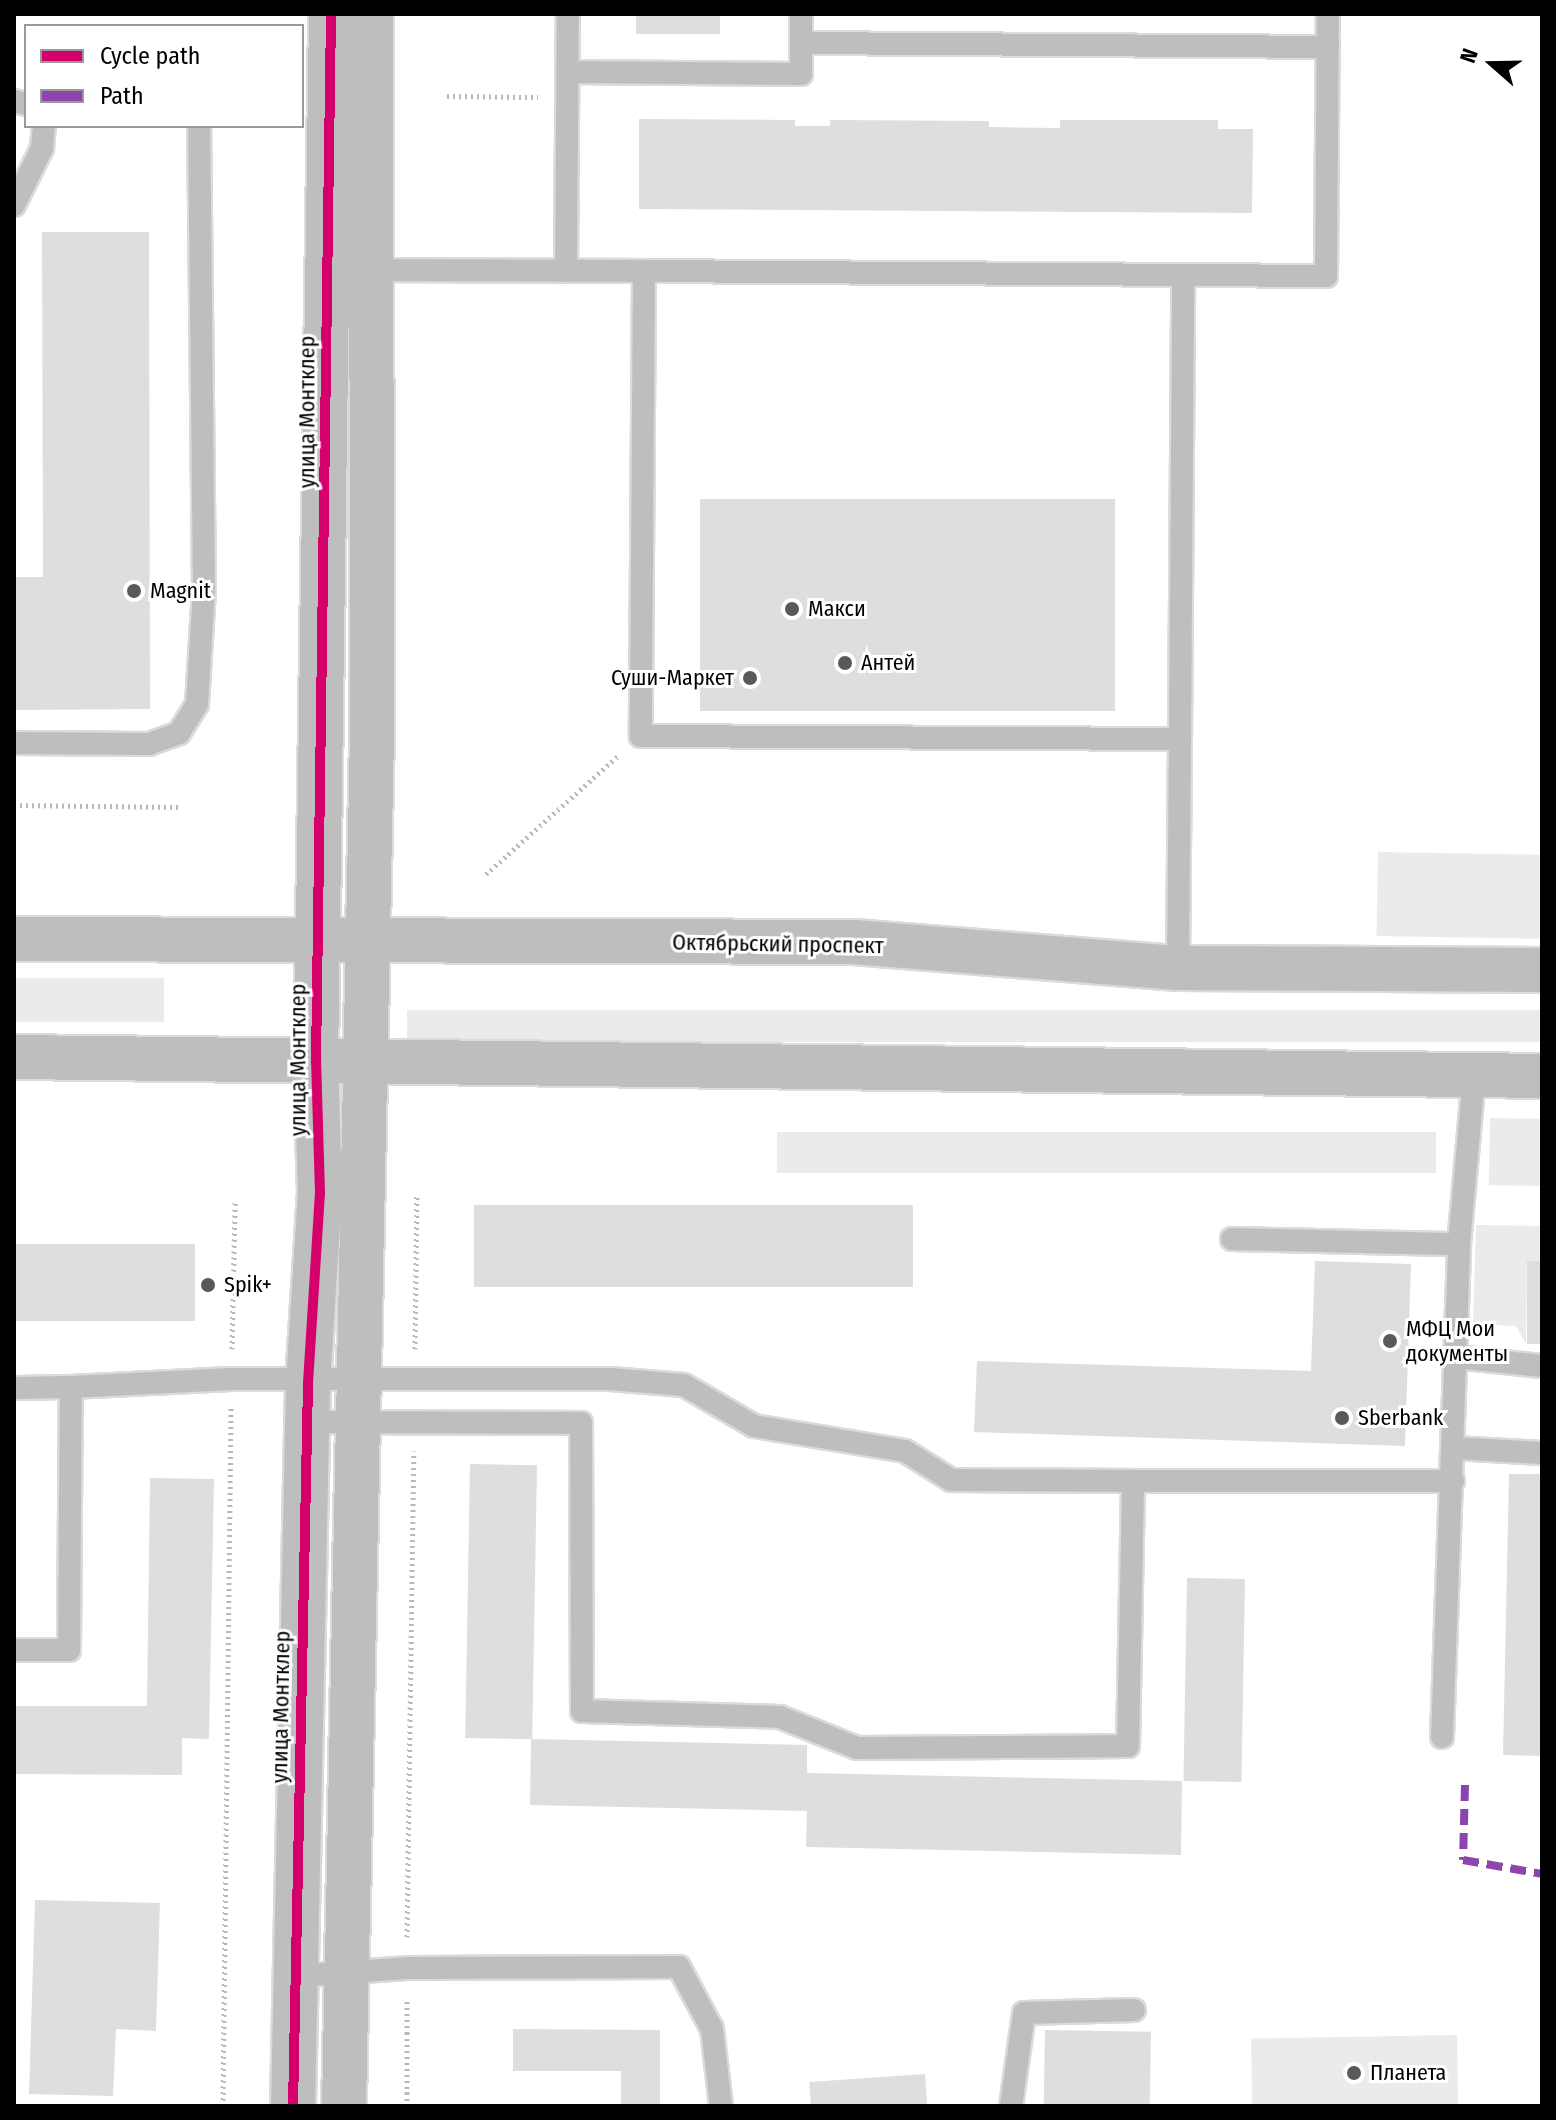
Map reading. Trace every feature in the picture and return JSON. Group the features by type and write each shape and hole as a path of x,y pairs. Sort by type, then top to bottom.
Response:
{"street":[{"name":"улица Монтклер","path":"293,2106 307,1422 320,1193 316,1062 319,940 316,118 331,14"},
{"path":"344,2106 369,938 371,14"},
{"name":"Октябрьский проспект","path":"14,939 854,942 1178,968 1542,970"},
{"path":"14,1057 1542,1076"}],"lane":[{"path":"566,271 568,14"},
{"path":"568,72 801,74 801,14"},
{"path":"371,270 1326,276 1328,14"},
{"path":"801,43 1328,47"},
{"path":"14,205 42,148 44,128"},
{"path":"14,743 149,744 179,733 197,704 204,591 199,128"},
{"path":"644,271 641,736 1180,739"},
{"path":"1178,968 1183,275"},
{"path":"1442,1737 1459,1244 1474,1076"},
{"path":"1232,1239 1459,1244"},
{"path":"1456,1357 1542,1366"},
{"path":"14,1388 231,1379 414,1379 684,1385 754,1426 905,1451 951,1480 1453,1481"},
{"path":"14,1650 69,1650 71,1387"},
{"path":"307,1422 414,1425 581,1423 582,1711 780,1717 857,1748 1128,1746 1133,1481"},
{"path":"1454,1448 1542,1453"},
{"path":"294,1976 407,1968 679,1967 712,2029 721,2106"},
{"path":"1011,2106 1024,2013 1134,2010"}],"path":[{"path":"447,96 567,97"},
{"path":"486,874 641,736"},
{"path":"14,805 178,807"},
{"path":"414,1379 417,1195"},
{"path":"223,2106 235,1200"},
{"path":"407,2106 414,1425"}],"shaded area":[{"path":"1378,852 1542,855 1541,939 1377,936"},
{"path":"14,978 164,978 164,1022 14,1022"},
{"path":"407,1010 1542,1010 1542,1042 407,1042"},
{"path":"1490,1118 1542,1119 1541,1186 1489,1185"},
{"path":"777,1132 1436,1132 1436,1173 777,1173"},
{"path":"1476,1225 1542,1226 1542,1261 1527,1261 1526,1344 1516,1326 1473,1324"},
{"name":"Планета","path":"1457,2035 1458,2106 1252,2106 1251,2039"}],"building":[{"path":"636,14 720,14 720,34 636,34"},
{"path":"639,119 795,120 795,126 830,126 830,120 989,121 989,127 1060,128 1060,120 1218,120 1218,129 1253,129 1252,213 639,209"},
{"path":"42,232 149,232 150,709 14,710 14,577 43,577"},
{"path":"700,499 1115,499 1115,711 700,711"},
{"path":"474,1205 913,1205 913,1287 474,1287"},
{"path":"14,1244 195,1244 195,1321 14,1321"},
{"path":"1315,1261 1411,1264 1405,1446 974,1432 977,1361 1311,1371"},
{"path":"1527,1261 1542,1261 1542,1344 1527,1344"},
{"path":"470,1464 537,1465 532,1739 465,1738"},
{"path":"1509,1474 1542,1474 1542,1756 1503,1755"},
{"path":"150,1478 214,1479 209,1739 182,1738 182,1775 14,1774 14,1706 147,1706"},
{"path":"1187,1578 1245,1579 1241,1782 1183,1781"},
{"path":"531,1739 807,1745 807,1773 1182,1781 1181,1855 806,1847 807,1811 530,1805"},
{"path":"35,1900 160,1903 156,2031 116,2029 113,2096 29,2094"},
{"path":"513,2029 660,2030 660,2106 621,2106 621,2071 513,2071"},
{"path":"1045,2030 1151,2032 1150,2106 1044,2106"},
{"path":"925,2074 927,2106 811,2106 809,2082"}],"marked path":[{"path":"1465,1785 1463,1860 1542,1874"}],"cycle path":[{"path":"293,2106 308,1383 320,1193 316,1062 331,14"}],"place":[{"name":"Magnit","path":"134,591"},
{"name":"Макси","path":"792,609"},
{"name":"Антей","path":"845,663"},
{"name":"Суши-Маркет","path":"750,678"},
{"name":"Spik+","path":"208,1285"},
{"name":"МФЦ Мои документы","path":"1390,1341"},
{"name":"Sberbank","path":"1342,1418"},
{"name":"Планета","path":"1354,2073"}]}
